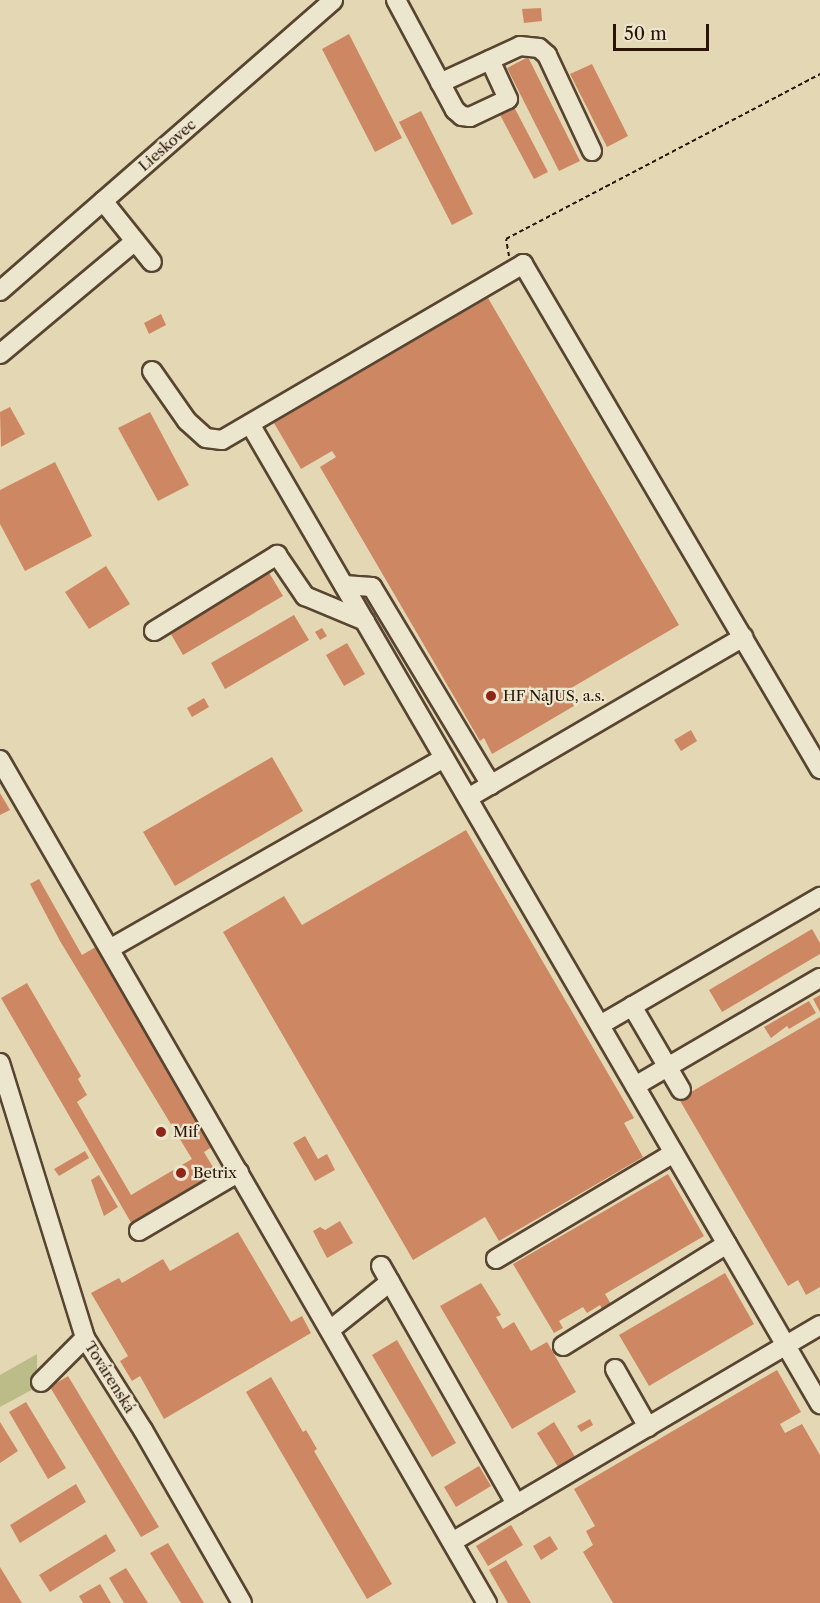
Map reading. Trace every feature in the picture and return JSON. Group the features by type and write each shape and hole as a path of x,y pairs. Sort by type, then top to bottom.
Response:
{"lane":[{"name":"Lieskovec","path":"0,291 333,0"},
{"path":"396,0 455,110 470,117 508,99 490,60"},
{"path":"440,83 520,46 538,48 547,55 592,151"},
{"path":"103,201 152,262"},
{"path":"0,354 135,242"},
{"path":"152,371 187,421 206,438 222,440 523,264 820,769"},
{"path":"250,424 820,1404"},
{"path":"154,631 277,555 305,596 364,621"},
{"path":"344,585 372,587 490,785"},
{"path":"468,798 743,637"},
{"path":"111,948 444,758"},
{"path":"0,760 111,948 487,1603"},
{"path":"600,1025 820,897"},
{"path":"635,1086 820,978"},
{"path":"632,1006 681,1090"},
{"name":"Továrenská","path":"0,1063 85,1338 143,1430 240,1602"},
{"path":"496,1259 674,1154"},
{"path":"139,1231 239,1172"},
{"path":"563,1346 727,1244"},
{"path":"381,1266 516,1504"},
{"path":"330,1330 390,1282"},
{"path":"452,1542 820,1325"},
{"path":"41,1382 85,1338"},
{"path":"615,1369 648,1426"}],"path":[{"path":"513,270 506,239 820,74"}],"green space":[{"path":"37,1354 37,1387 0,1407 0,1375"}],"building":[{"path":"541,8 542,21 524,23 522,9"},
{"path":"349,34 402,138 375,152 322,49"},
{"path":"528,57 580,161 559,171 507,68"},
{"path":"592,64 628,136 607,147 570,74"},
{"path":"512,103 548,172 534,179 498,111"},
{"path":"421,111 473,214 452,225 399,122"},
{"path":"488,298 679,625 566,691 574,706 492,754 484,738 480,741 320,467 336,457 332,451 301,469 274,423"},
{"path":"161,314 166,325 149,334 144,323"},
{"path":"10,407 25,434 1,447 0,412"},
{"path":"150,412 189,485 158,501 118,428"},
{"path":"55,462 92,536 25,571 0,524 0,490"},
{"path":"106,566 130,604 89,629 65,592"},
{"path":"268,571 283,596 183,655 168,629"},
{"path":"294,615 309,640 225,689 211,663"},
{"path":"322,628 327,636 320,640 315,632"},
{"path":"347,643 365,674 344,686 326,655"},
{"path":"204,698 209,707 192,717 187,708"},
{"path":"691,730 697,741 681,751 674,740"},
{"path":"272,757 303,811 175,886 143,832"},
{"path":"0,793 10,810 0,815"},
{"path":"466,830 634,1118 624,1123 643,1157 499,1241 485,1217 413,1260 223,932 284,896 302,925"},
{"path":"39,879 82,955 99,945 212,1147 204,1152 217,1174 133,1226 1,998 27,983 81,1076 78,1079 87,1095 77,1102 131,1195 192,1159 60,941 30,884"},
{"path":"812,929 820,943 820,954 722,1012 709,990"},
{"path":"820,995 820,1012 813,999"},
{"path":"809,1001 816,1013 789,1029 787,1026 771,1038 764,1027"},
{"path":"820,1017 820,1287 806,1295 798,1280 788,1286 679,1099"},
{"path":"305,1136 318,1159 327,1154 335,1170 315,1181 293,1143"},
{"path":"85,1151 89,1158 59,1176 54,1169"},
{"path":"668,1174 704,1236 605,1294 611,1304 602,1309 600,1305 587,1313 583,1307 559,1321 563,1328 554,1333 513,1264"},
{"path":"99,1175 118,1207 104,1216 91,1180"},
{"path":"340,1221 353,1243 327,1258 313,1231 320,1227 325,1230"},
{"path":"238,1232 291,1322 302,1316 311,1333 164,1419 140,1376 132,1381 120,1361 128,1356 91,1293 119,1278 122,1283 163,1259 170,1271"},
{"path":"725,1273 754,1324 649,1386 619,1335"},
{"path":"481,1283 501,1315 496,1317 503,1329 514,1322 531,1351 547,1342 576,1392 512,1429 440,1306"},
{"path":"397,1340 456,1443 432,1457 372,1355"},
{"path":"777,1370 801,1412 780,1424 785,1433 802,1424 820,1455 820,1603 613,1603 583,1552 593,1545 586,1531 595,1526 574,1489"},
{"path":"68,1376 159,1527 141,1537 50,1387"},
{"path":"271,1377 303,1432 306,1430 317,1449 314,1451 392,1584 367,1599 246,1392"},
{"path":"26,1402 66,1468 48,1479 9,1412"},
{"path":"590,1419 593,1425 581,1432 577,1426"},
{"path":"0,1422 18,1451 0,1463"},
{"path":"554,1422 577,1460 560,1470 537,1433"},
{"path":"479,1466 491,1486 456,1507 444,1487"},
{"path":"76,1484 86,1502 20,1543 10,1525"},
{"path":"511,1525 523,1545 488,1566 476,1546"},
{"path":"106,1534 116,1551 50,1592 39,1575"},
{"path":"550,1536 558,1549 541,1560 533,1546"},
{"path":"168,1543 204,1603 181,1603 150,1553"},
{"path":"506,1560 531,1603 508,1603 489,1570"},
{"path":"0,1567 22,1603 0,1603"},
{"path":"126,1568 148,1603 124,1603 109,1578"},
{"path":"100,1584 111,1603 83,1603 79,1596"}],"place":[{"name":"HF NaJUS, a.s.","path":"491,696"},
{"name":"Mif","path":"161,1132"},
{"name":"Betrix","path":"181,1173"}]}
